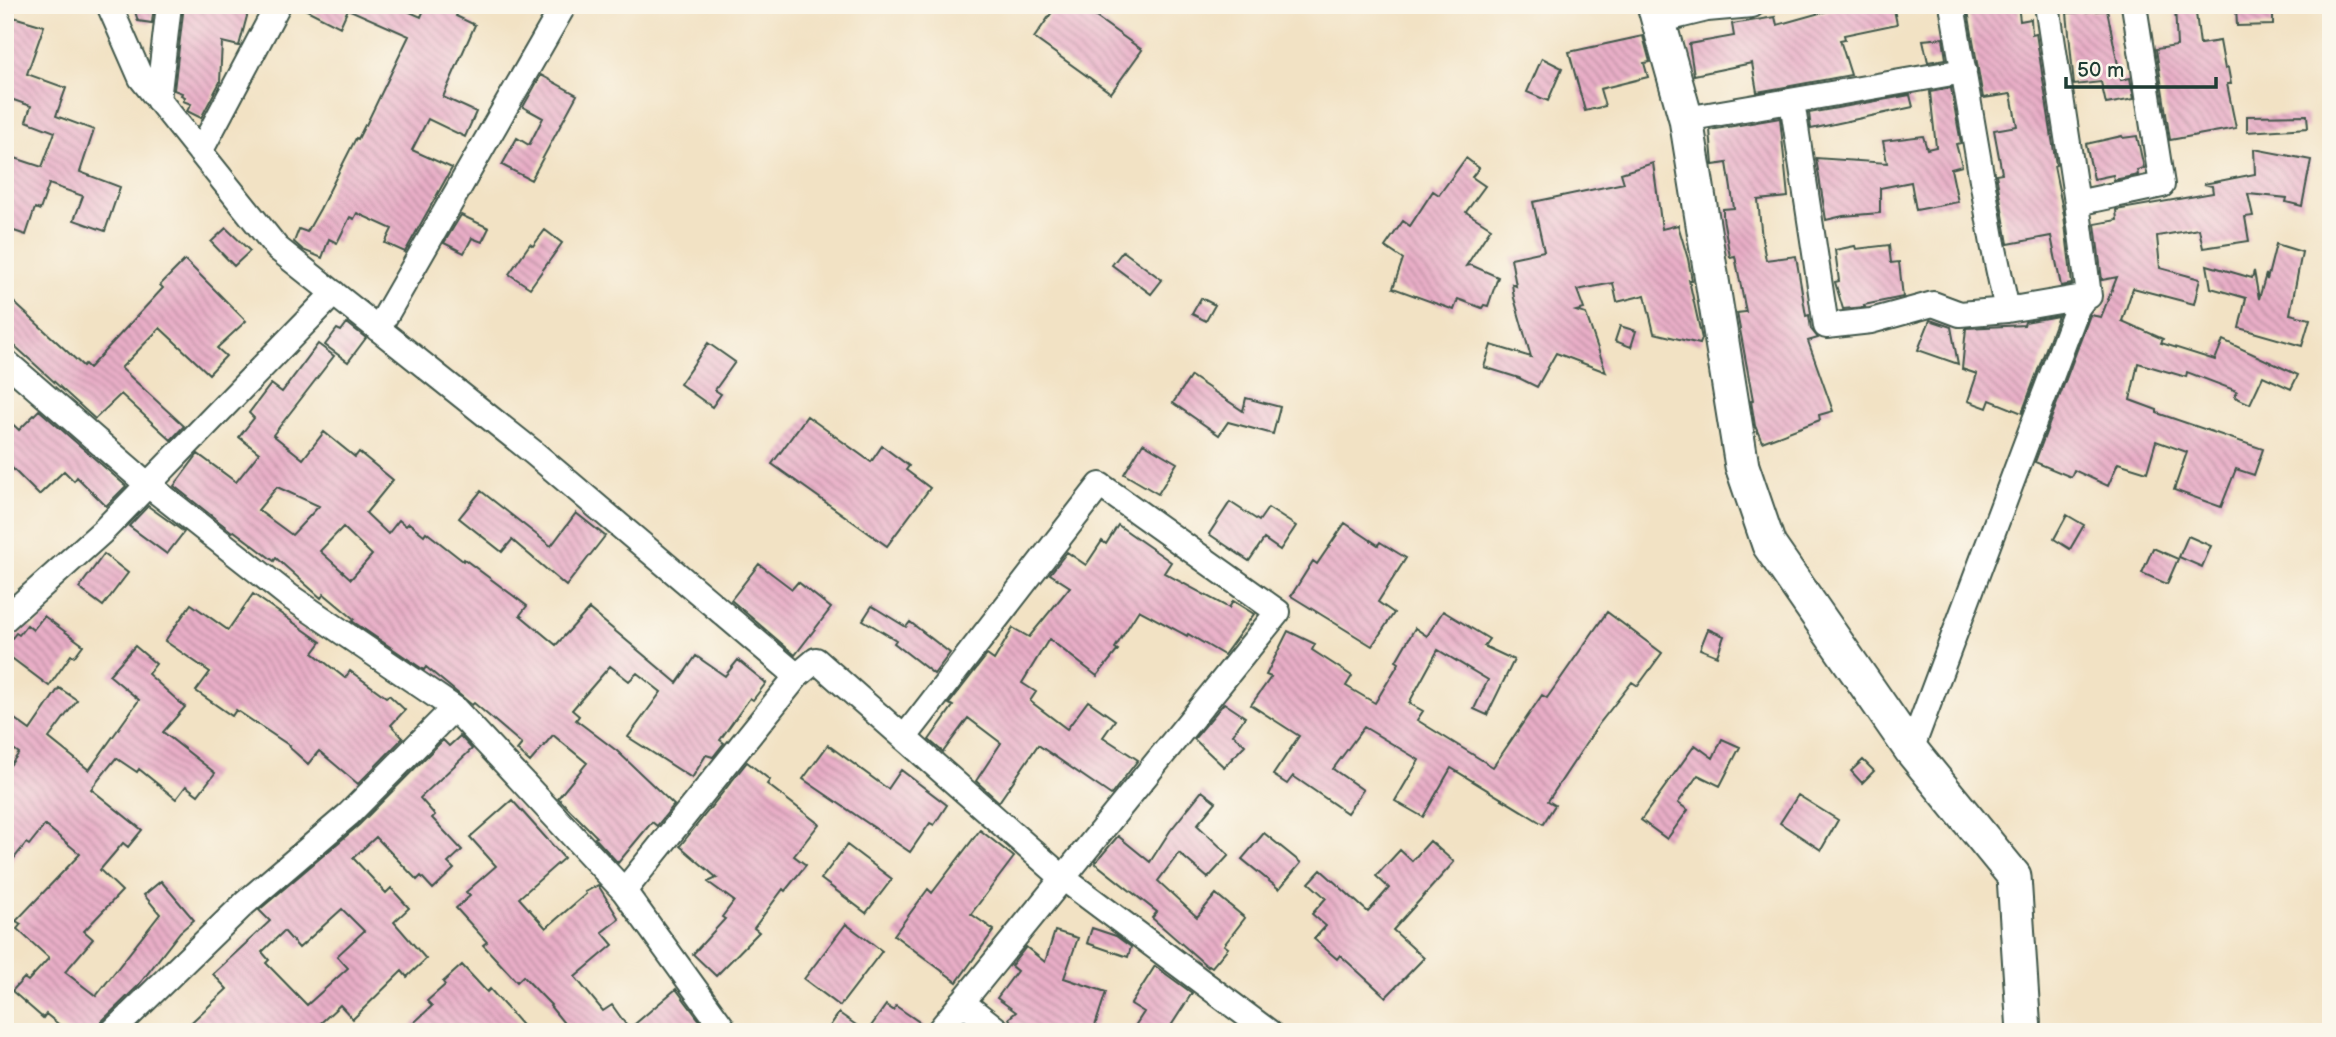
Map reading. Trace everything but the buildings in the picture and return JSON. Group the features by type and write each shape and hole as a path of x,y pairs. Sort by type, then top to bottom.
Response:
{"main road":[{"path":"1656,13 1686,118 1742,466 1769,545 1910,750 2014,876 2024,1032"}],"street":[{"path":"109,5 141,78 276,248 534,453 797,676"},
{"path":"158,100 169,5"},
{"path":"200,152 278,5"},
{"path":"378,329 564,5"},
{"path":"1656,13 1752,5"},
{"path":"1952,5 2007,310"},
{"path":"1910,750 2077,308 2085,297 2089,296 2047,5"},
{"path":"2077,203 2162,186 2134,5"},
{"path":"1686,118 1964,71"},
{"path":"1792,101 1826,326 1871,321 1933,304 1960,314 2007,310 2085,297"},
{"path":"5,619 102,531 334,293"},
{"path":"5,360 147,484 289,596 454,708 624,891 720,1029"},
{"path":"904,738 1100,485 1278,612 938,1032"},
{"path":"624,891 797,676 816,660 1063,878 1269,1032"},
{"path":"112,1032 244,904 348,814 454,708"},
{"path":"962,1002 1000,1032"}]}
